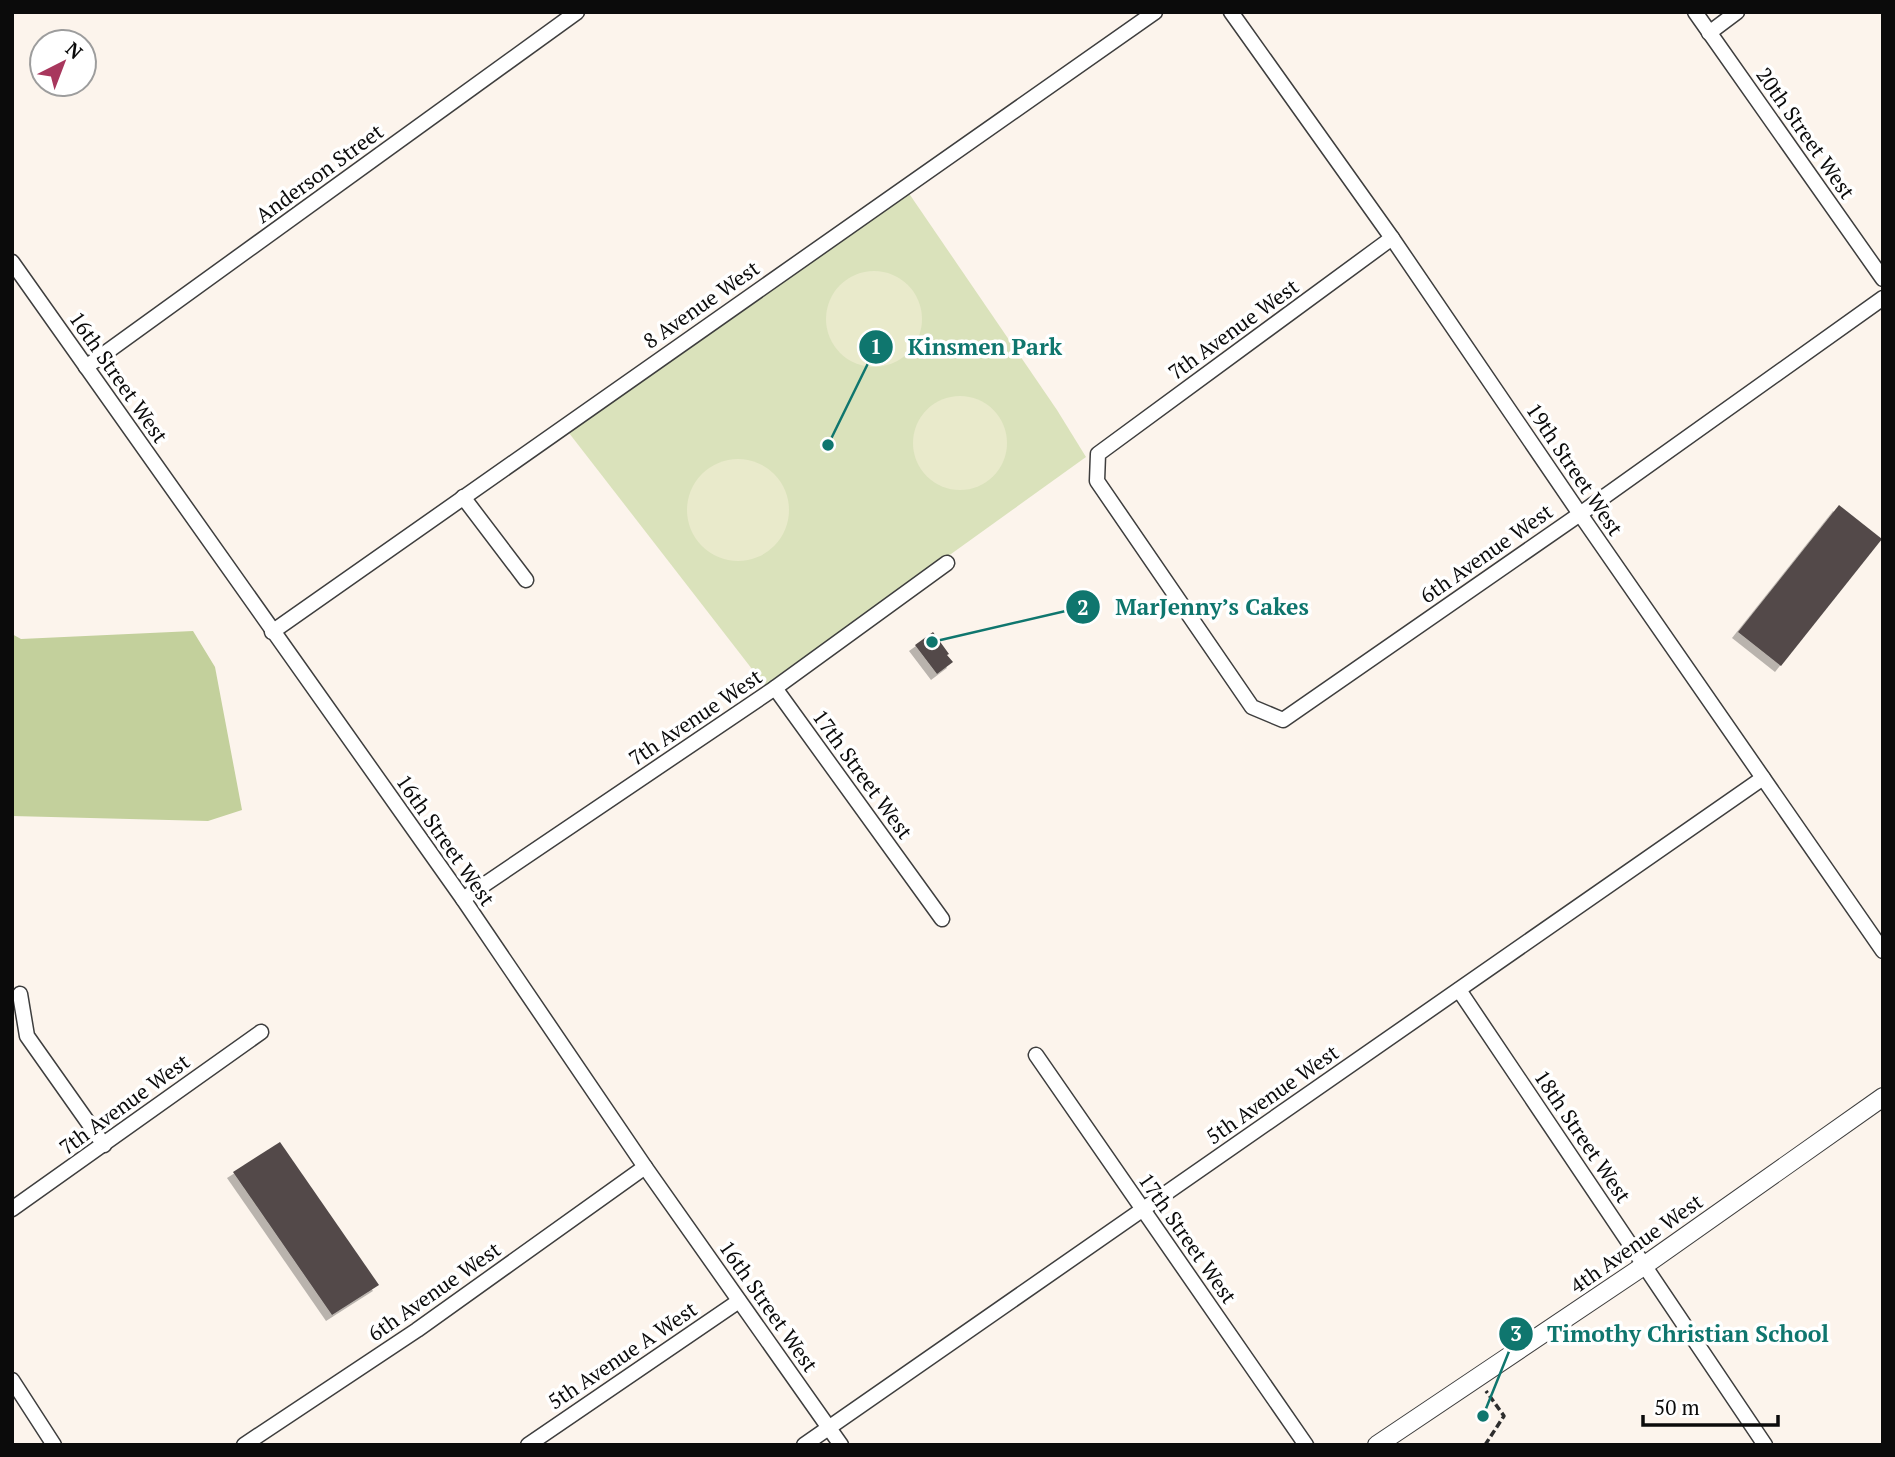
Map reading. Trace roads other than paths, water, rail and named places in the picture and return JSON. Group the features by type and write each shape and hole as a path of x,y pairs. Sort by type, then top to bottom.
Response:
{"street":[{"name":"Anderson Street","path":"86,367 577,12"},
{"name":"8 Avenue West","path":"272,632 1155,12"},
{"name":"19th Street West","path":"1231,12 1392,238 1883,951"},
{"name":"20th Street West","path":"1695,12 1883,279"},
{"path":"1709,33 1737,12"},
{"name":"7th Avenue West","path":"1283,720 1252,707 1097,481 1098,453 1392,238"},
{"name":"16th Street West","path":"12,262 463,899 645,1167 841,1445"},
{"name":"6th Avenue West","path":"1283,720 1883,298"},
{"path":"463,497 526,580"},
{"name":"7th Avenue West","path":"463,899 775,688 947,563"},
{"name":"17th Street West","path":"775,688 942,919"},
{"name":"5th Avenue West","path":"804,1445 1763,778"},
{"name":"18th Street West","path":"1460,990 1765,1445"},
{"path":"20,994 27,1036 104,1145"},
{"name":"7th Avenue West","path":"12,1209 261,1032"},
{"name":"17th Street West","path":"1036,1055 1306,1445"},
{"name":"4th Avenue West","path":"1377,1445 1645,1265 1883,1097"},
{"name":"6th Avenue West","path":"244,1445 417,1330 645,1167"},
{"name":"5th Avenue A West","path":"528,1445 739,1301"},
{"path":"12,1380 54,1445"}],"place":[{"name":"Kinsmen Park","path":"828,445"},
{"name":"MarJenny’s Cakes","path":"932,642"},
{"name":"Timothy Christian School","path":"1483,1416"}]}
